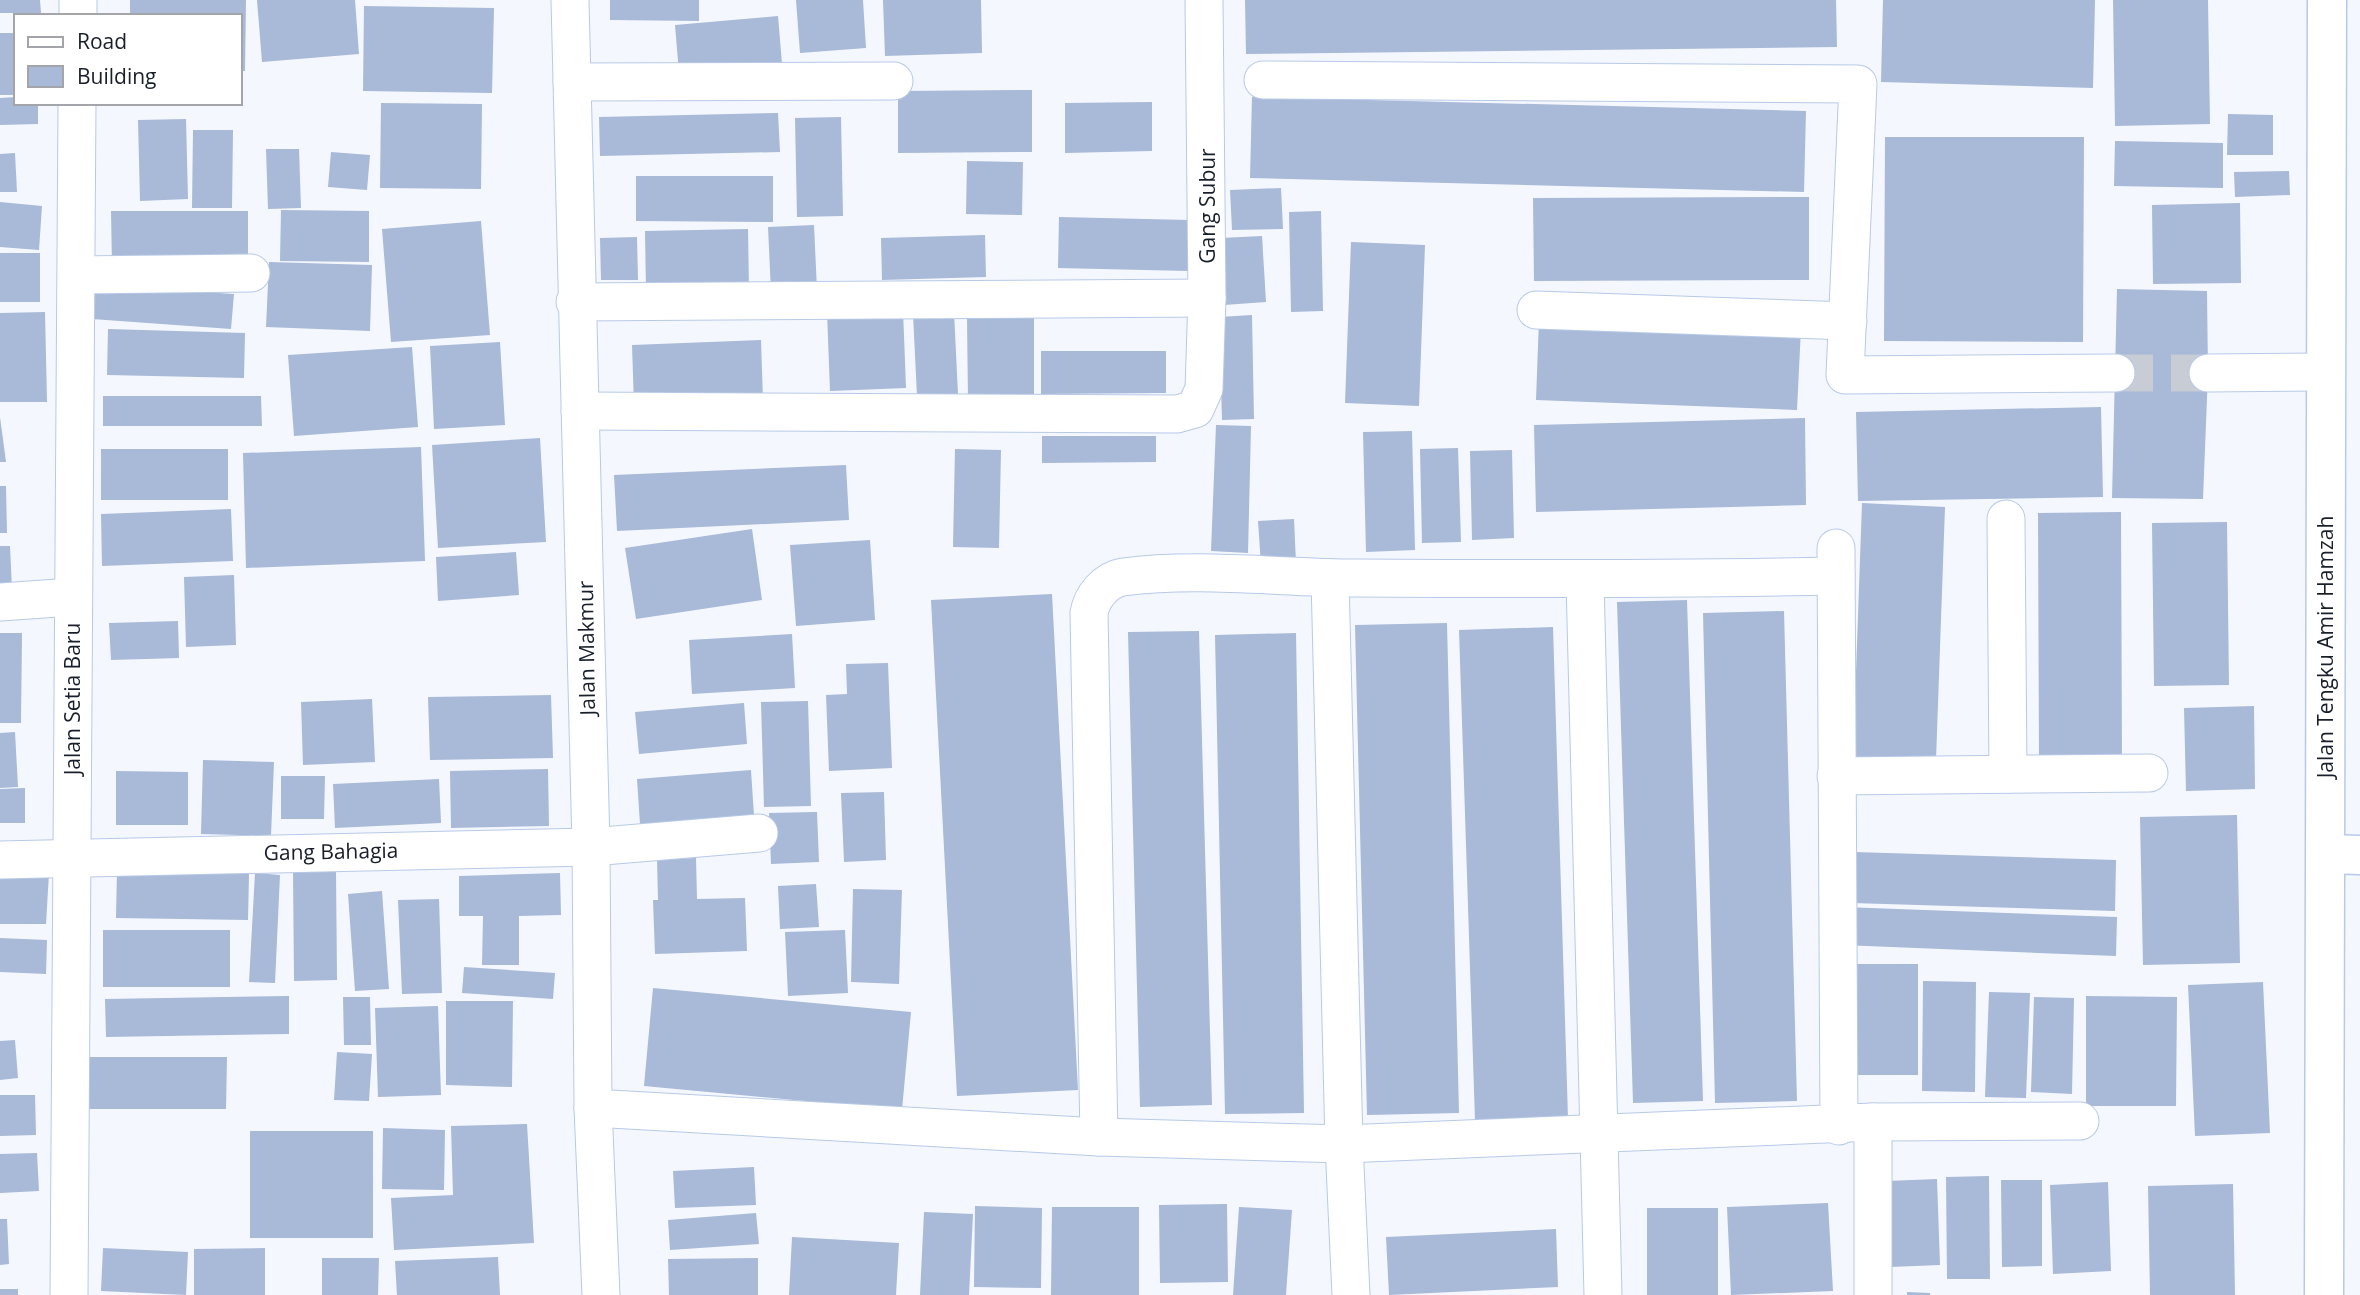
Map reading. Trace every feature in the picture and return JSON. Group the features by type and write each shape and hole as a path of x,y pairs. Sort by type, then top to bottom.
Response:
{"main road":[{"name":"Jalan Tengku Amir Hamzah","path":"2324,1295 2343,854 2324,372 2327,0"}],"street":[{"name":"Jalan Makmur","path":"570,0 575,302 591,847 593,1108 601,1295"},
{"name":"Gang Subur","path":"580,411 1178,414 1195,409 1204,389 1207,298 1204,0"},
{"path":"1263,80 1858,84 1845,375 2116,373"},
{"path":"572,82 894,82"},
{"name":"Jalan Setia Baru","path":"69,1295 72,597 78,105"},
{"path":"77,275 251,273"},
{"path":"575,302 1207,298"},
{"path":"1536,310 1848,321"},
{"path":"2208,373 2324,372"},
{"path":"2006,519 2008,774"},
{"path":"1099,1137 1091,603 1097,593 1120,578 1196,574 1585,580 1836,562 1836,776 1856,1124 1873,1295"},
{"path":"1330,578 1344,1144 1352,1295"},
{"path":"1585,580 1603,1295"},
{"path":"0,602 72,597"},
{"path":"1836,776 2149,773"},
{"name":"Gang Bahagia","path":"0,860 591,847 759,833"},
{"path":"593,1108 1099,1137 1344,1144 1856,1124 2080,1121"}],"building":[{"path":"0,0 40,0 41,13 0,13"},
{"path":"130,0 246,0 245,71 242,71 242,14 130,14"},
{"path":"257,0 355,0 359,54 262,62"},
{"path":"610,0 699,0 699,21 610,20"},
{"path":"796,0 863,0 866,48 800,53"},
{"path":"883,0 981,0 982,53 885,56"},
{"path":"1245,0 1836,0 1837,47 1246,54"},
{"path":"1883,0 2095,0 2093,88 1881,82"},
{"path":"2113,0 2208,0 2210,124 2115,126"},
{"path":"364,6 494,8 492,93 363,91"},
{"path":"778,16 782,64 679,73 675,25"},
{"path":"0,33 14,33 14,95 0,95"},
{"path":"1032,90 1032,152 898,153 898,91"},
{"path":"14,97 14,105 38,105 38,124 0,125 0,98"},
{"path":"1252,97 1806,111 1804,192 1250,178"},
{"path":"1152,102 1152,151 1065,153 1065,103"},
{"path":"381,103 482,104 481,189 380,188"},
{"path":"778,113 780,152 600,156 599,117"},
{"path":"2228,114 2273,115 2273,155 2227,155"},
{"path":"841,117 843,216 797,217 795,118"},
{"path":"186,119 188,199 140,201 138,120"},
{"path":"193,130 233,130 232,208 192,208"},
{"path":"1885,137 2084,137 2083,342 1884,341"},
{"path":"2115,141 2223,143 2223,188 2114,186"},
{"path":"266,149 299,149 301,208 268,209"},
{"path":"331,152 370,155 367,190 328,187"},
{"path":"15,153 17,192 0,192 0,154"},
{"path":"967,161 1023,162 1022,215 966,214"},
{"path":"2289,171 2290,195 2235,197 2234,172"},
{"path":"636,176 773,176 773,222 636,221"},
{"path":"1281,188 1283,229 1232,230 1230,190"},
{"path":"1809,197 1809,280 1534,281 1533,198"},
{"path":"0,202 42,206 39,250 0,247"},
{"path":"2240,203 2241,283 2153,284 2152,205"},
{"path":"281,210 369,211 369,262 280,261"},
{"path":"111,211 248,211 248,266 112,266"},
{"path":"1321,211 1323,311 1291,312 1289,212"},
{"path":"1059,217 1189,220 1188,271 1058,268"},
{"path":"481,221 490,335 391,342 382,229"},
{"path":"814,225 817,290 771,292 768,227"},
{"path":"748,229 749,291 646,292 645,231"},
{"path":"985,235 986,277 882,280 881,238"},
{"path":"1262,236 1266,302 1224,305 1221,238"},
{"path":"637,237 638,280 601,280 600,238"},
{"path":"1351,242 1425,245 1419,406 1345,403"},
{"path":"0,253 40,253 40,302 0,302"},
{"path":"269,262 372,265 370,331 266,327"},
{"path":"95,285 234,294 231,329 92,319"},
{"path":"2117,289 2207,291 2208,373 2203,499 2112,498"},
{"path":"903,310 906,388 830,391 827,312"},
{"path":"45,312 47,402 0,402 0,313"},
{"path":"954,312 958,394 917,396 913,314"},
{"path":"1252,315 1254,419 1222,420 1219,317"},
{"path":"1034,317 1034,401 968,402 967,318"},
{"path":"1539,319 1801,328 1797,410 1536,400"},
{"path":"108,329 245,333 244,378 107,375"},
{"path":"761,340 763,401 634,405 632,345"},
{"path":"500,342 505,425 434,429 430,346"},
{"path":"412,347 418,427 294,436 288,355"},
{"path":"1041,351 1166,351 1166,393 1041,394"},
{"path":"103,396 261,396 262,426 103,426"},
{"path":"2101,407 2103,497 1858,501 1856,412"},
{"path":"0,417 6,462 0,462"},
{"path":"1805,418 1806,505 1536,512 1534,425"},
{"path":"1216,425 1251,426 1248,553 1211,551"},
{"path":"1412,431 1415,550 1366,552 1363,432"},
{"path":"1042,436 1156,436 1156,462 1042,463"},
{"path":"540,438 546,542 438,548 432,445"},
{"path":"421,447 425,561 246,568 243,453"},
{"path":"1458,448 1461,542 1422,543 1420,449"},
{"path":"101,449 228,449 228,500 101,500"},
{"path":"955,449 1001,450 999,548 953,547"},
{"path":"1512,450 1514,538 1472,540 1470,451"},
{"path":"846,465 849,520 617,531 614,475"},
{"path":"0,486 6,486 7,533 0,533"},
{"path":"1862,503 1945,507 1936,760 1853,757"},
{"path":"231,509 233,561 102,566 101,514"},
{"path":"2121,512 2122,762 2039,763 2038,513"},
{"path":"1294,519 1296,563 1261,565 1258,521"},
{"path":"2227,522 2229,685 2154,686 2152,523"},
{"path":"752,529 762,600 636,619 625,548"},
{"path":"870,540 875,620 796,626 790,545"},
{"path":"0,546 10,546 12,589 0,589"},
{"path":"516,552 519,595 438,601 436,557"},
{"path":"234,575 236,645 186,647 184,577"},
{"path":"1052,594 1078,1090 957,1096 931,600"},
{"path":"1687,600 1703,1101 1633,1103 1617,602"},
{"path":"1784,611 1797,1101 1715,1103 1703,613"},
{"path":"178,621 179,658 111,660 109,623"},
{"path":"1447,623 1459,1113 1367,1115 1355,625"},
{"path":"1553,627 1568,1118 1475,1121 1459,630"},
{"path":"1199,631 1212,1105 1140,1107 1128,632"},
{"path":"0,633 22,633 21,723 0,723"},
{"path":"1296,633 1304,1113 1225,1114 1215,635"},
{"path":"792,634 795,688 692,694 689,640"},
{"path":"888,663 892,768 829,771 826,695 847,694 846,664"},
{"path":"551,695 553,758 430,760 428,697"},
{"path":"372,699 375,762 303,765 301,702"},
{"path":"808,701 811,806 764,807 761,702"},
{"path":"744,703 747,744 639,754 635,712"},
{"path":"2254,706 2255,789 2186,791 2184,708"},
{"path":"15,732 18,787 0,788 0,733"},
{"path":"203,760 274,762 271,836 201,834"},
{"path":"548,769 549,826 451,828 450,771"},
{"path":"751,770 754,816 640,824 637,779"},
{"path":"116,771 188,772 188,825 116,825"},
{"path":"281,776 325,776 324,819 281,819"},
{"path":"439,779 441,823 335,828 333,784"},
{"path":"25,788 25,823 0,823 0,789"},
{"path":"884,792 886,860 844,862 841,793"},
{"path":"817,812 819,862 771,864 769,813"},
{"path":"2237,815 2240,963 2143,965 2140,817"},
{"path":"1854,852 2116,860 2115,911 1852,903"},
{"path":"696,858 697,899 745,898 747,951 655,954 653,900 658,900 657,859"},
{"path":"117,871 249,874 248,920 116,918"},
{"path":"293,871 336,871 337,980 294,981"},
{"path":"49,873 46,924 0,924 0,874"},
{"path":"255,873 280,875 275,983 249,982"},
{"path":"560,873 561,915 519,916 519,965 482,965 483,916 459,916 459,876"},
{"path":"816,884 819,927 780,929 778,886"},
{"path":"853,889 902,890 899,984 851,982"},
{"path":"382,891 389,989 355,991 348,894"},
{"path":"439,899 442,993 402,994 398,900"},
{"path":"1843,907 2117,917 2116,956 1842,945"},
{"path":"103,930 230,930 230,987 103,987"},
{"path":"845,930 848,993 788,996 785,932"},
{"path":"0,938 47,940 46,974 0,972"},
{"path":"1855,964 1918,964 1918,1075 1855,1075"},
{"path":"464,967 555,973 553,999 462,993"},
{"path":"1923,981 1976,982 1975,1092 1922,1091"},
{"path":"2263,982 2270,1133 2195,1136 2188,985"},
{"path":"653,988 911,1012 902,1110 644,1086"},
{"path":"1989,992 2030,993 2026,1098 1985,1097"},
{"path":"289,996 289,1034 106,1037 105,999"},
{"path":"2086,996 2177,997 2176,1106 2086,1106"},
{"path":"343,997 370,997 371,1045 344,1045"},
{"path":"2034,997 2074,998 2072,1094 2031,1092"},
{"path":"446,1001 513,1001 512,1087 446,1085"},
{"path":"438,1006 441,1095 378,1097 375,1008"},
{"path":"15,1040 18,1078 0,1080 0,1041"},
{"path":"337,1052 372,1054 369,1101 334,1100"},
{"path":"89,1057 227,1057 226,1109 89,1109"},
{"path":"0,1095 35,1095 36,1135 0,1136"},
{"path":"527,1124 534,1243 394,1250 391,1198 453,1195 451,1126"},
{"path":"383,1128 445,1130 444,1190 382,1189"},
{"path":"250,1131 373,1131 373,1238 250,1238"},
{"path":"37,1153 39,1191 0,1193 0,1154"},
{"path":"754,1167 756,1205 675,1208 673,1171"},
{"path":"1989,1176 1990,1279 1947,1279 1946,1177"},
{"path":"1937,1179 1940,1265 1890,1267 1887,1181"},
{"path":"2001,1180 2042,1180 2042,1266 2002,1267"},
{"path":"2108,1182 2111,1271 2053,1274 2050,1185"},
{"path":"2233,1184 2235,1295 2150,1295 2148,1186"},
{"path":"1828,1203 1833,1291 1731,1295 1727,1207"},
{"path":"1227,1204 1228,1282 1160,1283 1159,1205"},
{"path":"975,1206 1042,1208 1041,1288 974,1287"},
{"path":"1052,1207 1139,1207 1139,1295 1051,1295"},
{"path":"1239,1207 1292,1210 1286,1295 1233,1295"},
{"path":"1647,1208 1718,1208 1718,1295 1647,1295"},
{"path":"924,1212 973,1214 969,1295 920,1295"},
{"path":"756,1213 759,1244 670,1250 668,1220"},
{"path":"0,1219 7,1219 9,1264 0,1265"},
{"path":"1556,1229 1558,1287 1389,1295 1386,1237"},
{"path":"792,1237 899,1243 896,1295 789,1295"},
{"path":"103,1248 188,1252 186,1295 101,1291"},
{"path":"265,1248 265,1295 194,1295 194,1249"},
{"path":"498,1257 500,1295 397,1295 395,1261"},
{"path":"322,1258 379,1258 378,1295 322,1295"},
{"path":"758,1258 758,1295 669,1295 668,1259"},
{"path":"0,1289 18,1289 18,1295 0,1295"},
{"path":"1907,1292 1930,1293 1930,1295 1907,1295"}],"tunnel":[{"path":"2116,373 2208,373"}]}
